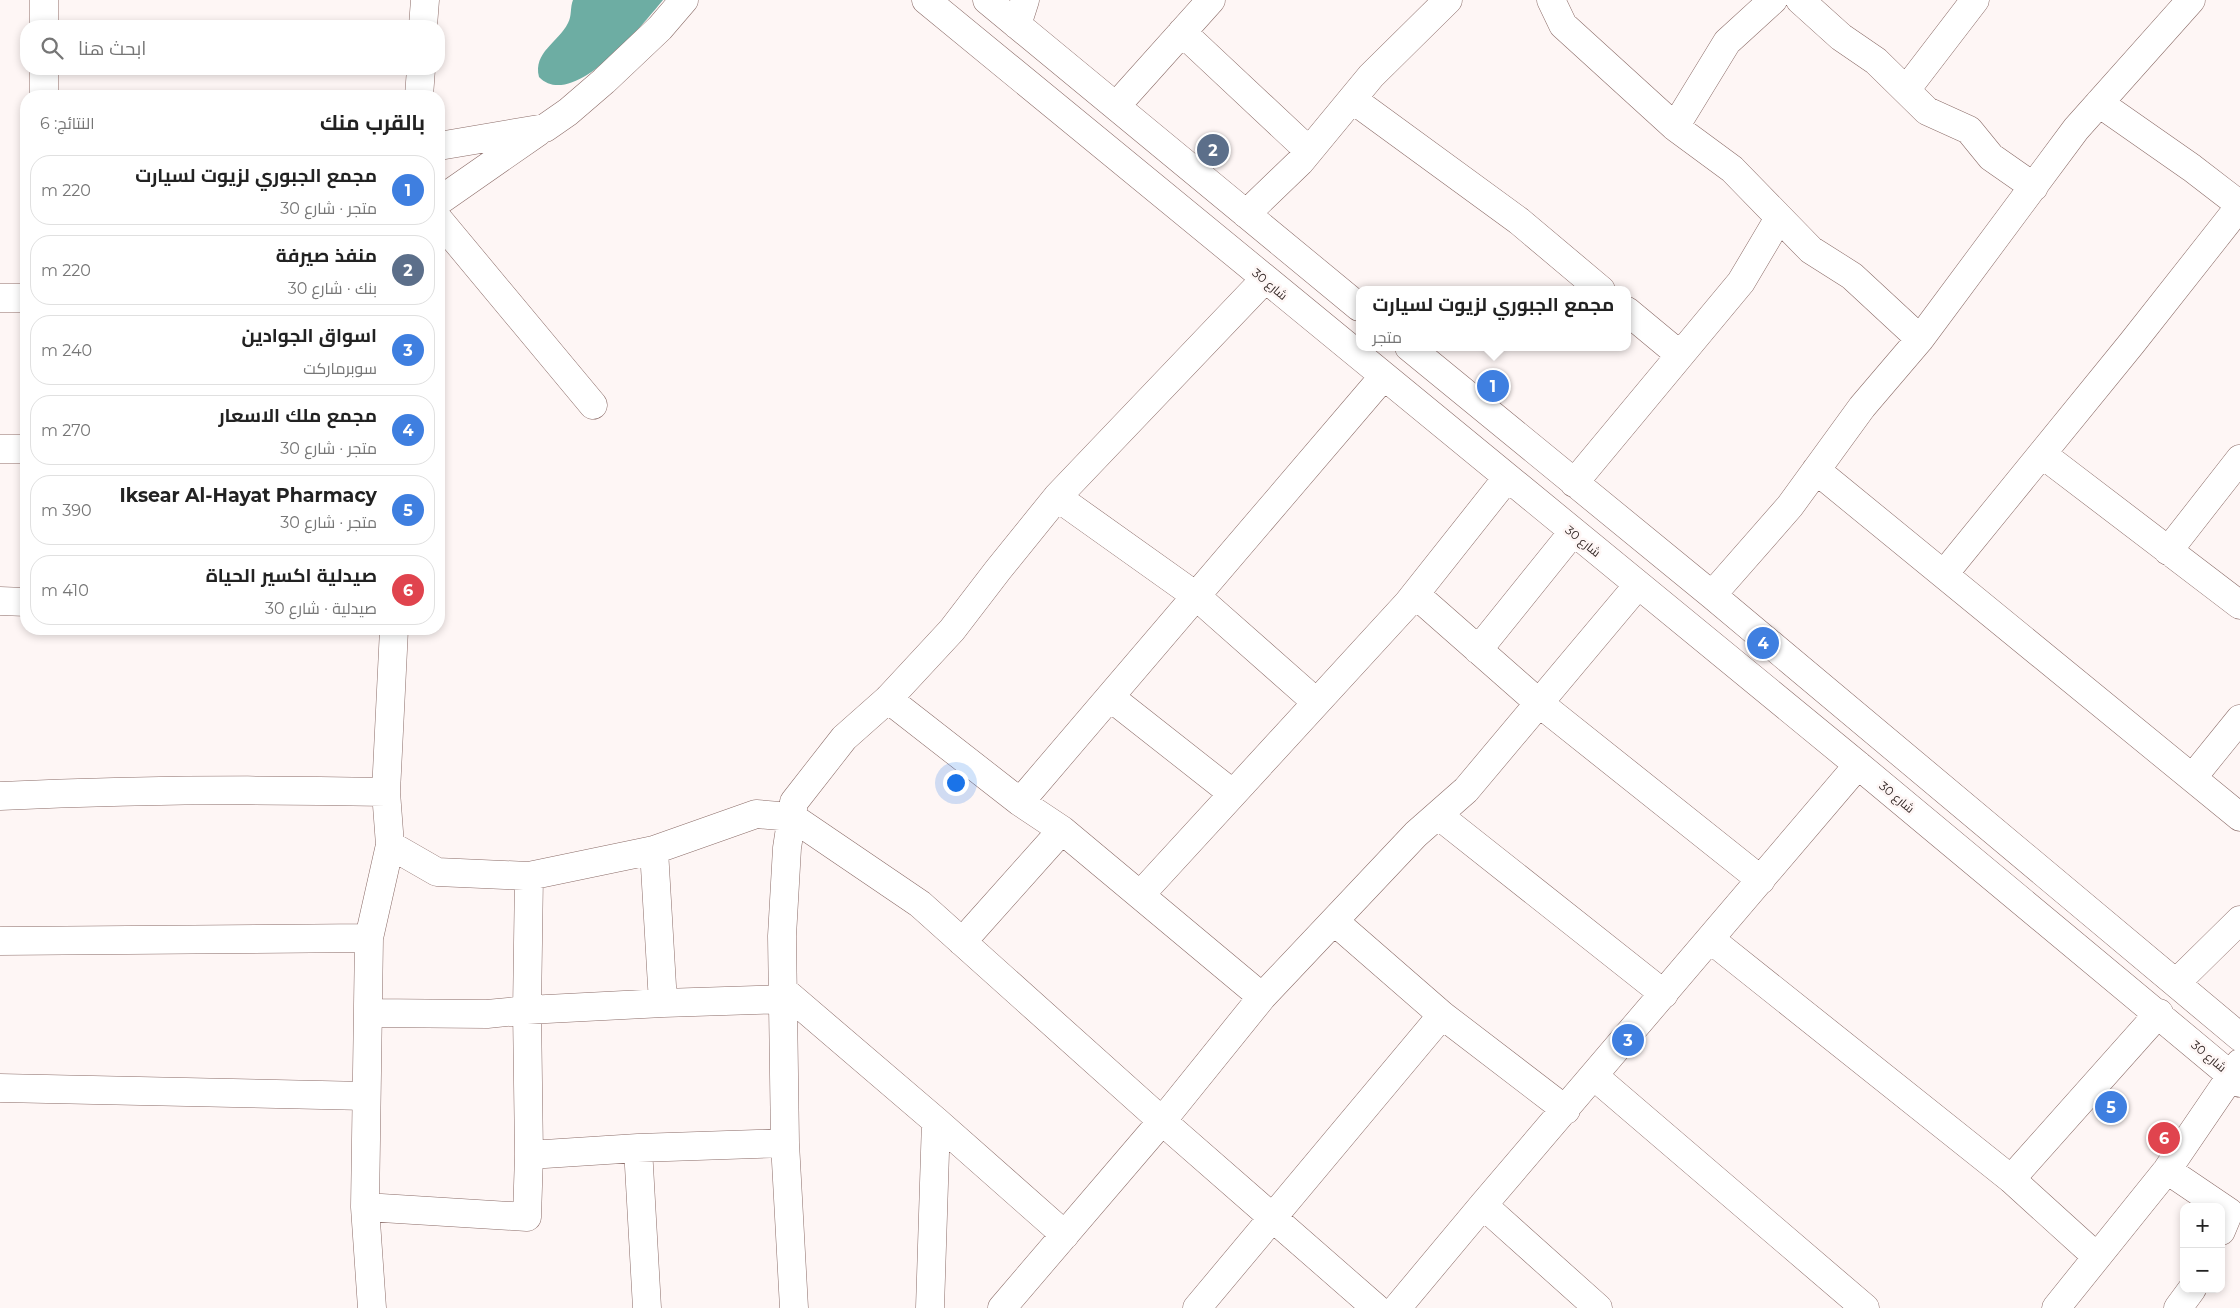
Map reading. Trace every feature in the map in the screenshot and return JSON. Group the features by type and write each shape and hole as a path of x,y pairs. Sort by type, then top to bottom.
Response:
{"street":[{"path":"44,0 44,20"},
{"path":"423,20 425,0"},
{"path":"445,197 568,112 660,28 684,0"},
{"name":"شارع 30","path":"926,0 1858,765 2191,1041 2237,1074"},
{"path":"987,0 1021,12 1116,106 1356,304"},
{"path":"1116,106 1211,0"},
{"path":"1246,214 1309,151 1371,76 1448,0"},
{"path":"1551,0 1563,25 1675,127 1732,169 1810,250 1852,276 1920,339"},
{"path":"1675,127 1727,42 1773,0"},
{"path":"1800,0 1841,37 1876,61 1927,111 1969,130 1991,156 2034,187"},
{"path":"1906,90 1975,0"},
{"path":"1712,595 1790,506 1862,407 1920,339 2076,129 2192,0"},
{"path":"1182,32 1309,151"},
{"path":"44,75 44,90"},
{"path":"419,90 421,75"},
{"path":"1352,99 1519,221 1596,286"},
{"path":"1944,574 2132,343 2240,205 2192,168 2099,103"},
{"path":"445,145 544,128"},
{"path":"1574,482 1741,282 1779,218"},
{"path":"445,227 593,405"},
{"path":"794,1308 785,1143 782,936 787,848 794,802 844,738 888,699 952,630 1057,497 1265,279"},
{"path":"0,298 20,298"},
{"path":"1631,314 1680,355"},
{"path":"1414,351 1712,595 2240,1036"},
{"path":"1020,802 1383,377"},
{"path":"0,449 20,449"},
{"path":"2042,454 2240,605"},
{"path":"2168,551 2240,459"},
{"path":"1816,470 2240,817"},
{"path":"1141,894 1415,594 1507,478"},
{"path":"1057,497 1196,596 1316,702"},
{"path":"1478,650 1573,532"},
{"path":"1002,1308 1162,1121 1262,997 1416,834 1466,790 1638,585"},
{"path":"1415,594 1539,703 1761,880"},
{"path":"0,601 20,602"},
{"path":"372,1308 365,1207 369,938 390,845 386,792 394,635"},
{"path":"1110,697 1232,793"},
{"path":"888,699 1020,802 1062,830 1141,894 1262,997"},
{"path":"2193,777 2240,719"},
{"path":"1397,1308 1482,1205 1566,1110 1858,765"},
{"path":"0,796 114,791 270,789 386,792"},
{"path":"390,845 437,872 529,876 654,850 756,814 792,817 920,904 1162,1121 1273,1216 1376,1308"},
{"path":"1438,815 1664,994"},
{"path":"962,942 1062,830"},
{"path":"654,850 663,1003"},
{"path":"365,1207 527,1217 529,1155 527,1010 529,876"},
{"path":"2176,983 2240,920"},
{"path":"1334,921 1442,1016 1566,1110"},
{"path":"0,941 369,938"},
{"path":"1710,940 2011,1179 2097,1257"},
{"path":"368,1013 487,1014 784,995 936,1121 1065,1235"},
{"path":"2011,1179 2159,1013"},
{"path":"2191,1041 2212,1013"},
{"path":"1197,1308 1442,1016"},
{"path":"2056,1308 2167,1170 2237,1074"},
{"path":"1594,1076 1866,1308"},
{"path":"0,1088 366,1096"},
{"path":"930,1308 936,1121"},
{"path":"529,1155 638,1148 785,1143"},
{"path":"638,1148 647,1308"},
{"path":"2167,1170 2230,1222"},
{"path":"1482,1205 1598,1308"},
{"path":"2178,1308 2189,1293"}],"water":[{"path":"573,0 663,0 640,27 606,61 588,74 570,83 553,85 539,77 538,68 547,48 568,23"}],"place":[{"name":"منفذ صيرفة","path":"1213,150"},
{"name":"مجمع الجبوري لزيوت لسيارت","path":"1493,386"},
{"name":"مجمع ملك الاسعار","path":"1763,643"},
{"name":"اسواق الجوادين","path":"1628,1040"},
{"name":"Iksear Al-Hayat Pharmacy","path":"2111,1107"},
{"name":"صيدلية اكسير الحياة","path":"2164,1138"}]}
